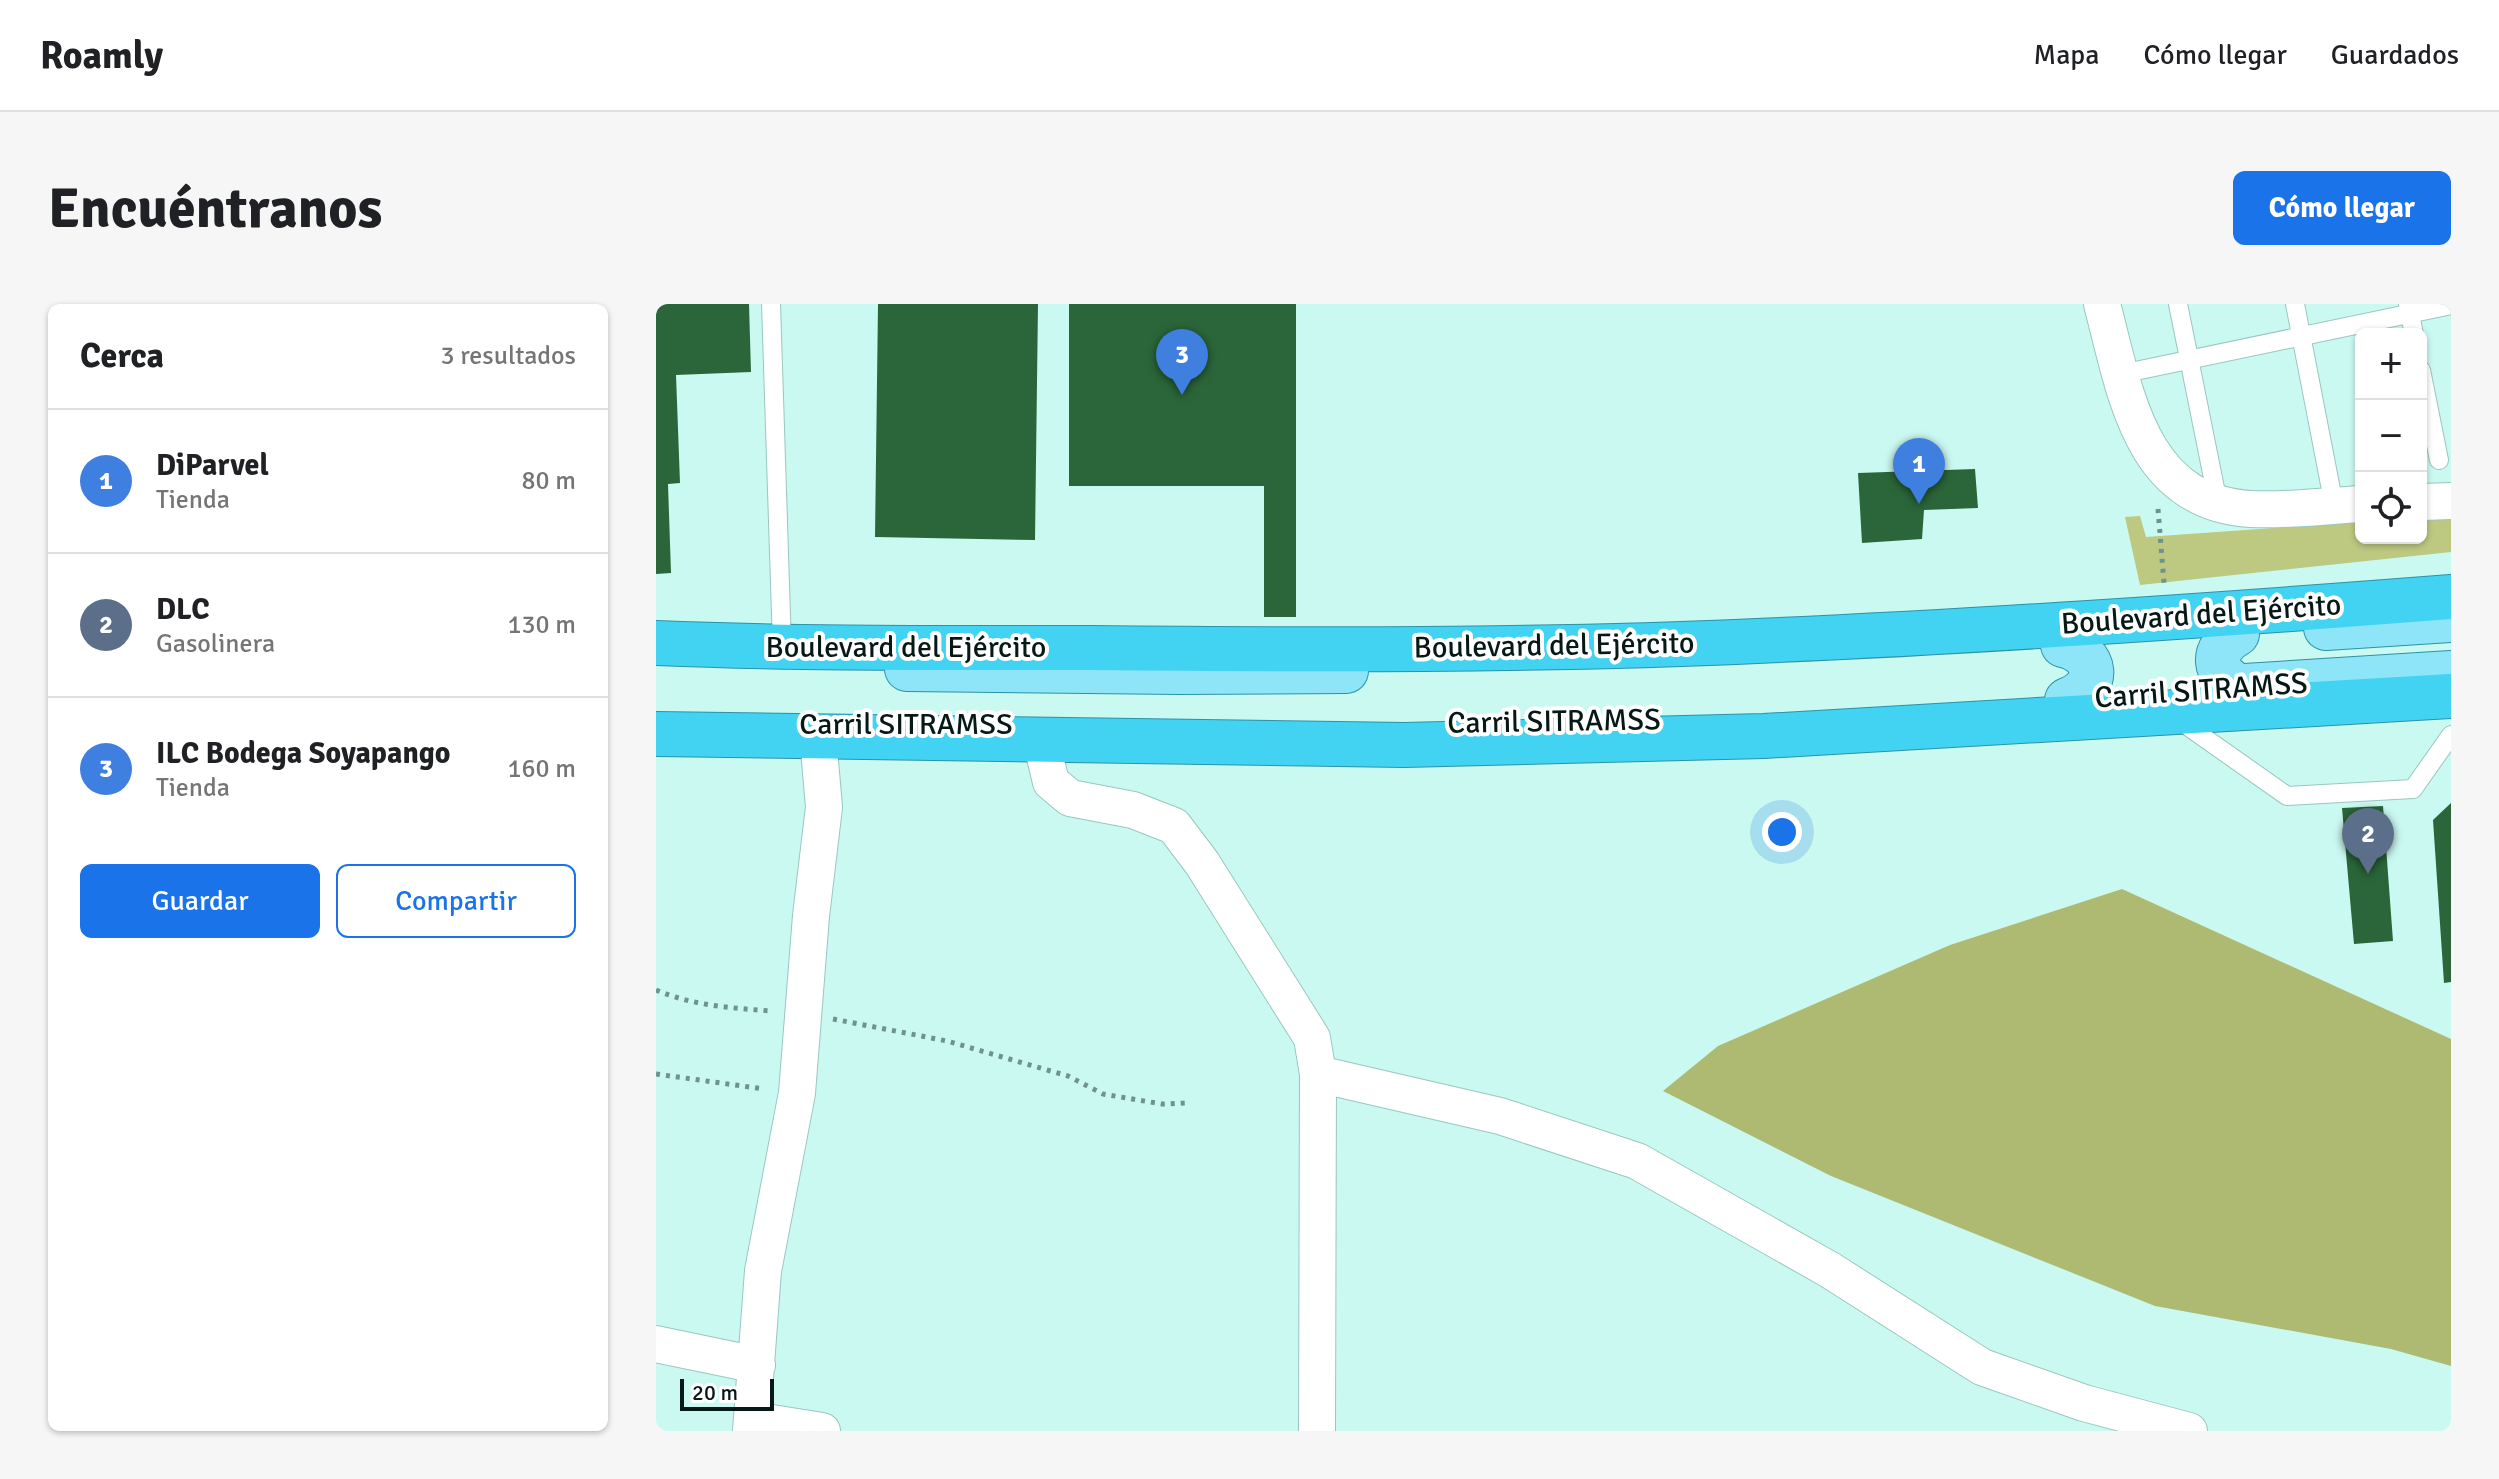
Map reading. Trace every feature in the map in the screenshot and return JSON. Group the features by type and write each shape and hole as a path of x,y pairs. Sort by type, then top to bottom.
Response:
{"highway":[{"name":"Boulevard del Ejército","path":"656,643 1486,647 1756,641 2167,618 2451,597"},
{"path":"656,734 1404,745 1764,736 2451,696"}],"main road":[{"name":"Carril SITRAMSS","path":"656,662 1085,672 1449,669 1731,661 2063,645 2451,620"},
{"path":"2237,634 2226,640 2219,650 2217,662 2229,682 2241,687"},
{"path":"2063,645 2076,648 2087,657 2092,670 2089,684 2081,695 2067,700"},
{"name":"Carril SITRAMSS","path":"656,719 794,723 1401,724 1776,715 2067,700 2451,673"}],"street":[{"path":"2102,304 2132,416 2153,456 2183,487 2218,503 2250,509 2348,505"},
{"path":"2427,502 2451,501"},
{"path":"818,738 824,807 797,1093 763,1271 752,1426 822,1431"},
{"path":"1041,741 1051,782 1070,798 1133,810 1174,826 1202,863 1312,1038 1318,1074 1317,1431"},
{"path":"1318,1074 1500,1116 1637,1161 1830,1270 1982,1367 2084,1403 2189,1431"},
{"path":"656,1344 757,1365"}],"lane":[{"path":"771,304 782,646"},
{"path":"2178,304 2218,503"},
{"path":"2295,304 2348,505"},
{"path":"2121,374 2302,336 2409,309 2451,305"},
{"path":"2427,400 2439,460"},
{"path":"2170,713 2287,796 2413,789 2448,742"}],"path":[{"path":"2153,456 2167,618"},
{"path":"656,990 675,998 715,1007 803,1013 947,1041 1068,1076 1103,1094 1162,1104 1188,1103"},
{"path":"656,1074 797,1093"}],"green space":[{"path":"2140,516 2146,537 2355,522 2355,544 2427,544 2427,518 2451,516 2451,552 2140,585 2125,517"},
{"path":"2122,889 2451,1039 2451,1366 2391,1349 2155,1306 1831,1176 1663,1091 1718,1046 1950,945"}],"building":[{"path":"656,304 749,304 751,372 676,375 680,483 668,484 671,573 656,574"},
{"path":"878,304 1038,304 1035,540 875,537"},
{"path":"1069,304 1296,304 1296,617 1264,617 1264,486 1069,486"},
{"path":"1975,469 1978,508 1924,510 1922,539 1862,543 1858,473"},
{"path":"2451,803 2451,982 2444,983 2433,820"},
{"path":"2383,806 2393,941 2354,944 2342,808"}],"place":[{"name":"ILC Bodega Soyapango","path":"1182,395"},
{"name":"DiParvel","path":"1919,504"},
{"name":"DLC","path":"2368,874"}]}
